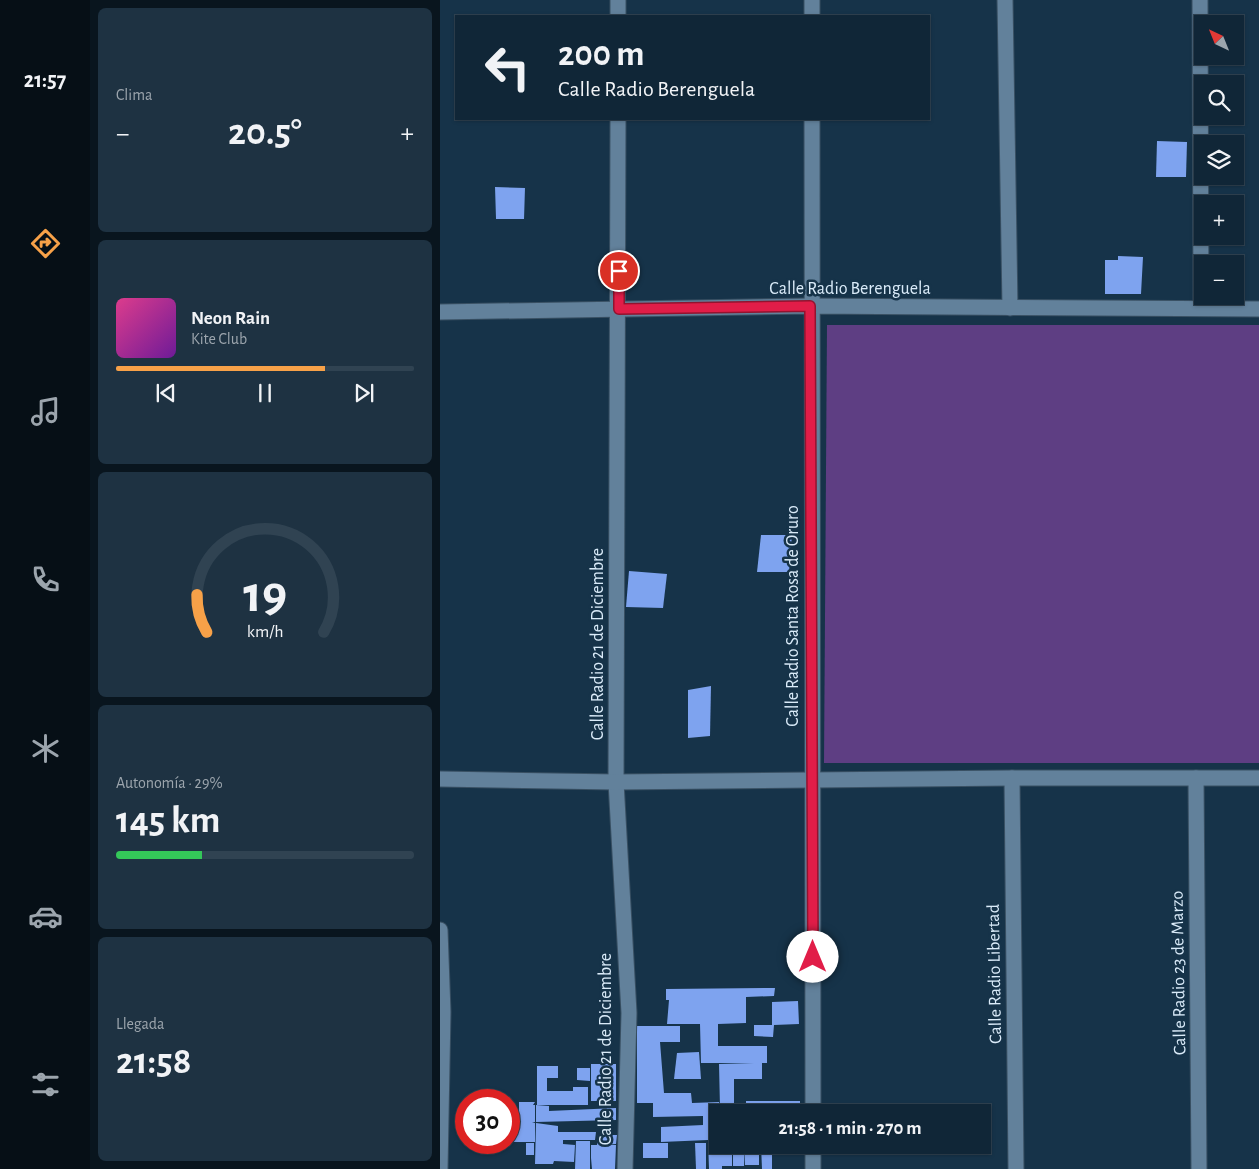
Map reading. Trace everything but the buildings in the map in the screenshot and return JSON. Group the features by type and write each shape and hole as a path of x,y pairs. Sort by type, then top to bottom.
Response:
{"street":[{"path":"618,0 618,15"},
{"path":"812,0 812,15"},
{"path":"1005,0 1010,308"},
{"path":"1200,0 1201,308"},
{"name":"Calle Radio 21 de Diciembre","path":"618,120 619,309 616,782 628,1013 625,1169"},
{"name":"Calle Radio Santa Rosa de Oruro","path":"812,120 810,306 813,1104"},
{"name":"Calle Radio Berenguela","path":"440,312 810,306 1259,309"},
{"path":"440,779 616,782 1012,778 1259,778"},
{"name":"Calle Radio Libertad","path":"1012,778 1016,1169"},
{"name":"Calle Radio 23 de Marzo","path":"1196,778 1199,1169"},
{"path":"440,930 444,1012 440,1169"},
{"path":"813,1154 813,1169"}],"shaded area":[{"path":"827,325 1259,325 1259,763 824,763"}],"route":[{"path":"619,271 619,309 810,306 813,957"}]}
